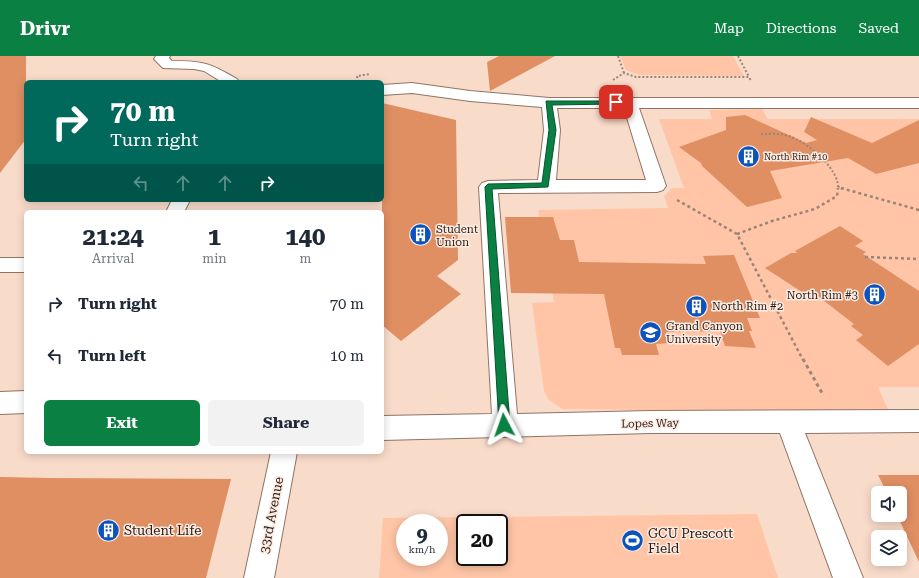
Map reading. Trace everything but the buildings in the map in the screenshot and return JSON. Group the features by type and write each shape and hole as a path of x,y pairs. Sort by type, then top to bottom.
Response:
{"street":[{"path":"163,56 161,59 168,65 194,65 209,68 229,80"},
{"path":"384,90 412,88 470,96 549,103 919,103"},
{"path":"504,425 488,187 657,186 630,102"},
{"path":"546,186 552,130 549,103"},
{"path":"0,265 24,265"},
{"path":"0,403 24,402"},
{"path":"788,421 848,578"},
{"name":"Lopes Way","path":"384,428 788,421 919,421"},
{"name":"33rd Avenue","path":"259,578 284,454"}],"path":[{"path":"618,56 624,73"},
{"path":"738,56 749,77"},
{"path":"737,234 772,221 809,212 830,202 837,196 838,186 833,173 816,153 794,138 776,134 760,134"},
{"path":"657,186 696,212 737,234 783,324 838,421"},
{"path":"838,186 843,190 919,210"},
{"path":"865,257 919,259"}],"shaded area":[{"path":"620,56 733,56 744,76 639,75 626,70"},
{"path":"762,109 768,119 919,119 919,387 878,387 888,410 807,412 562,409 548,399 544,391 532,303 554,302 538,210 668,208 664,196 672,188 684,188 659,119 712,119 709,110"},
{"name":"GCU Prescott Field","path":"757,514 778,578 379,578 383,518 396,518 396,566 448,566 448,517 456,517 456,566 508,566 508,517"}],"place":[{"name":"North Rim #10","path":"748,157"},
{"name":"Student Union","path":"420,235"},
{"name":"North Rim #3","path":"874,295"},
{"name":"North Rim #2","path":"696,306"},
{"name":"Grand Canyon University","path":"650,332"},
{"name":"Student Life","path":"109,530"},
{"name":"GCU Prescott Field","path":"632,540"}],"route":[{"path":"504,425 488,187 546,186 552,130 549,103 616,102"}]}
